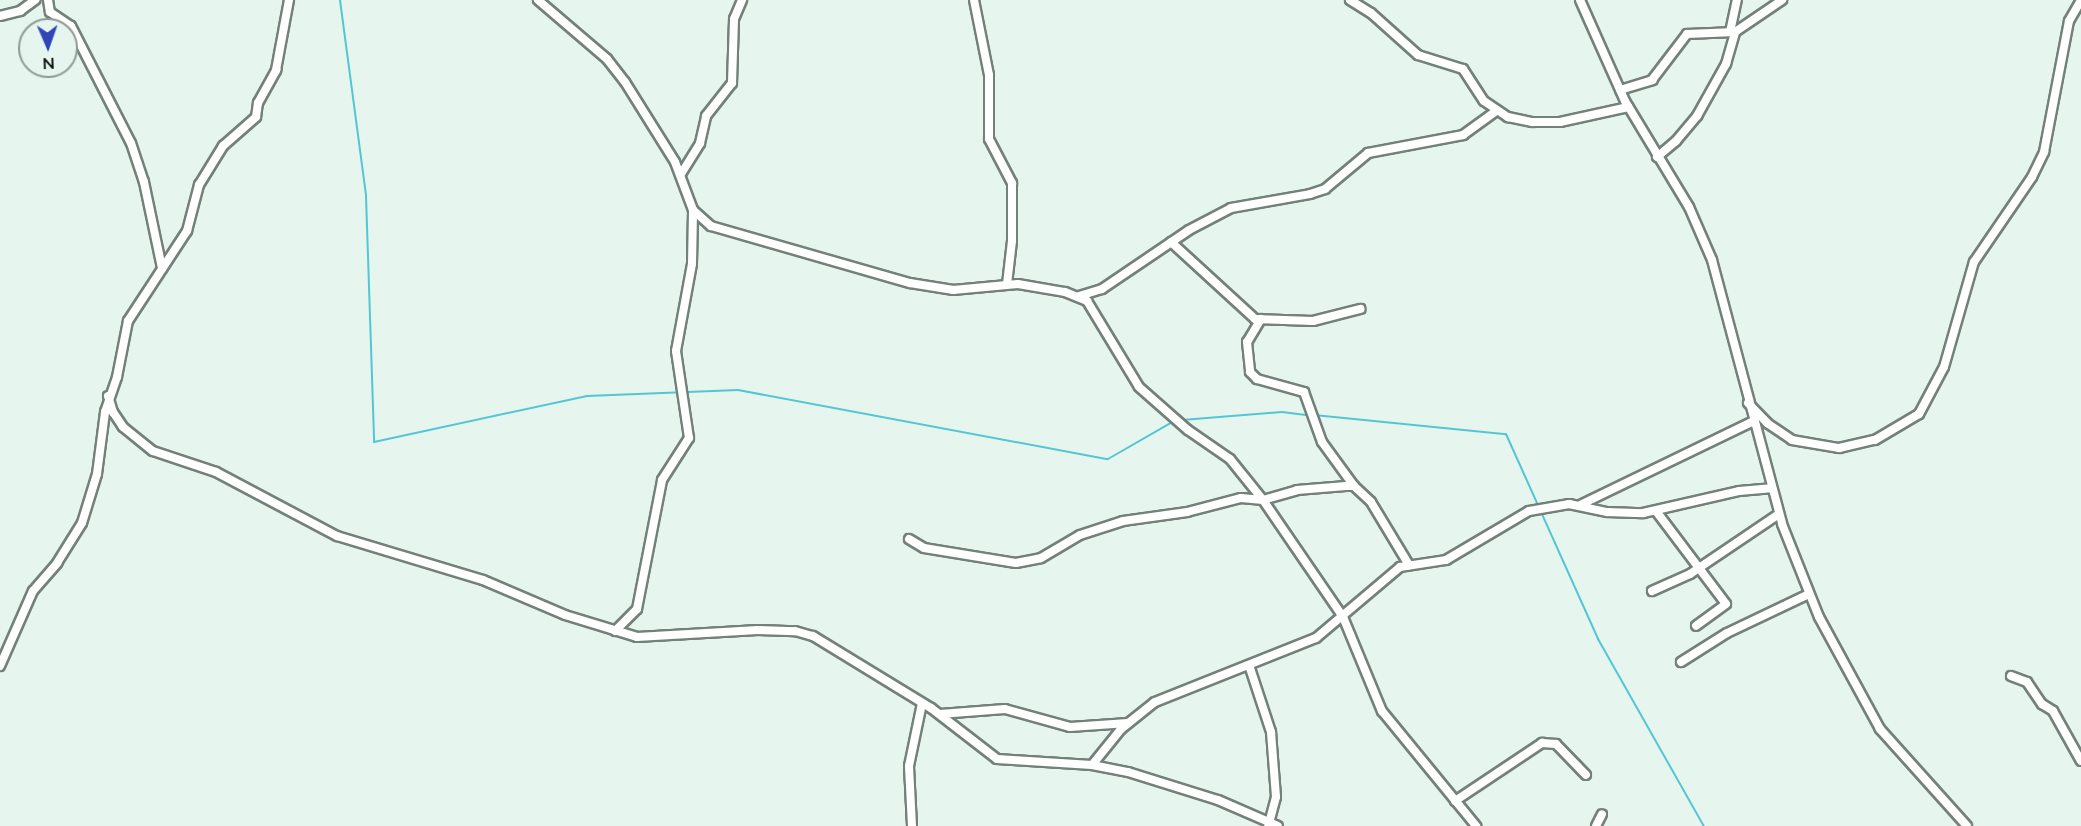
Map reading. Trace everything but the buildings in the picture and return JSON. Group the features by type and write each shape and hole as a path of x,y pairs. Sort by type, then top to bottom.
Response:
{"street":[{"path":"0,16 20,11 35,0"},
{"path":"48,0 50,12 71,26 130,143 144,182 162,268"},
{"path":"0,666 33,591 57,563 82,523 97,474 108,396 117,377 128,321 186,231 199,185 223,146 256,117 258,103 276,70 289,0"},
{"path":"538,0 607,59 662,137 681,174 693,210 700,219 725,233 775,242 876,275 952,290 1007,284 1079,296 1088,301 1139,387 1188,430 1230,459 1263,500 1343,617 1382,711 1476,826"},
{"path":"681,174 700,143 705,116 732,84 734,19 742,0"},
{"path":"974,0 989,75 989,139 1012,183 1012,241 1007,284"},
{"path":"1350,0 1371,13 1418,55 1463,69 1484,101 1496,111 1543,123 1581,119 1628,107"},
{"path":"1580,0 1628,107 1689,207 1712,260 1752,422 1779,514 1809,594 1880,729 1967,826"},
{"path":"1657,157 1676,141 1697,116 1726,64 1737,0"},
{"path":"1620,90 1652,80 1687,34 1733,32 1782,0"},
{"path":"1747,402 1786,436 1831,447 1875,440 1919,414 1944,368 1974,262 2032,177 2044,152 2070,14 2081,0"},
{"path":"1079,296 1102,289 1171,242 1237,205 1270,203 1325,189 1368,153 1470,132 1496,111"},
{"path":"615,631 637,609 662,480 689,438 676,351 692,264 693,210"},
{"path":"1171,242 1190,256 1245,312 1261,320 1313,321 1360,309"},
{"path":"1261,320 1247,342 1250,372 1257,379 1304,392 1322,442 1354,486 1371,502 1409,565"},
{"path":"108,396 123,427 153,451 216,472 337,536 483,580 565,615 637,637 795,631 813,636 940,714 997,759 1092,765 1197,792 1272,825 1276,797 1271,732 1249,665"},
{"path":"1580,505 1752,422"},
{"path":"909,539 924,548 1016,563 1041,558 1080,535 1123,521 1187,512 1241,498 1263,500 1297,490 1354,486"},
{"path":"1092,765 1128,723 1160,699 1316,638 1343,617 1386,577 1409,565 1446,561 1539,507 1580,505 1626,513 1656,511 1739,491 1772,488"},
{"path":"1656,511 1697,570 1726,605 1696,626"},
{"path":"1652,591 1697,570 1779,514"},
{"path":"1682,662 1726,633 1809,594"},
{"path":"2011,676 2027,682 2042,704 2058,716 2081,761"},
{"path":"912,826 909,766 922,703"},
{"path":"940,714 1005,709 1077,728 1103,722 1128,723"},
{"path":"1455,801 1542,743 1556,744 1586,775"},
{"path":"1596,826 1602,814"}],"waterway":[{"path":"340,0 366,196 374,442 587,396 738,390 1108,459 1174,421"},
{"path":"1182,420 1282,412 1308,415"},
{"path":"1314,415 1506,434 1598,639 1704,826"}]}
